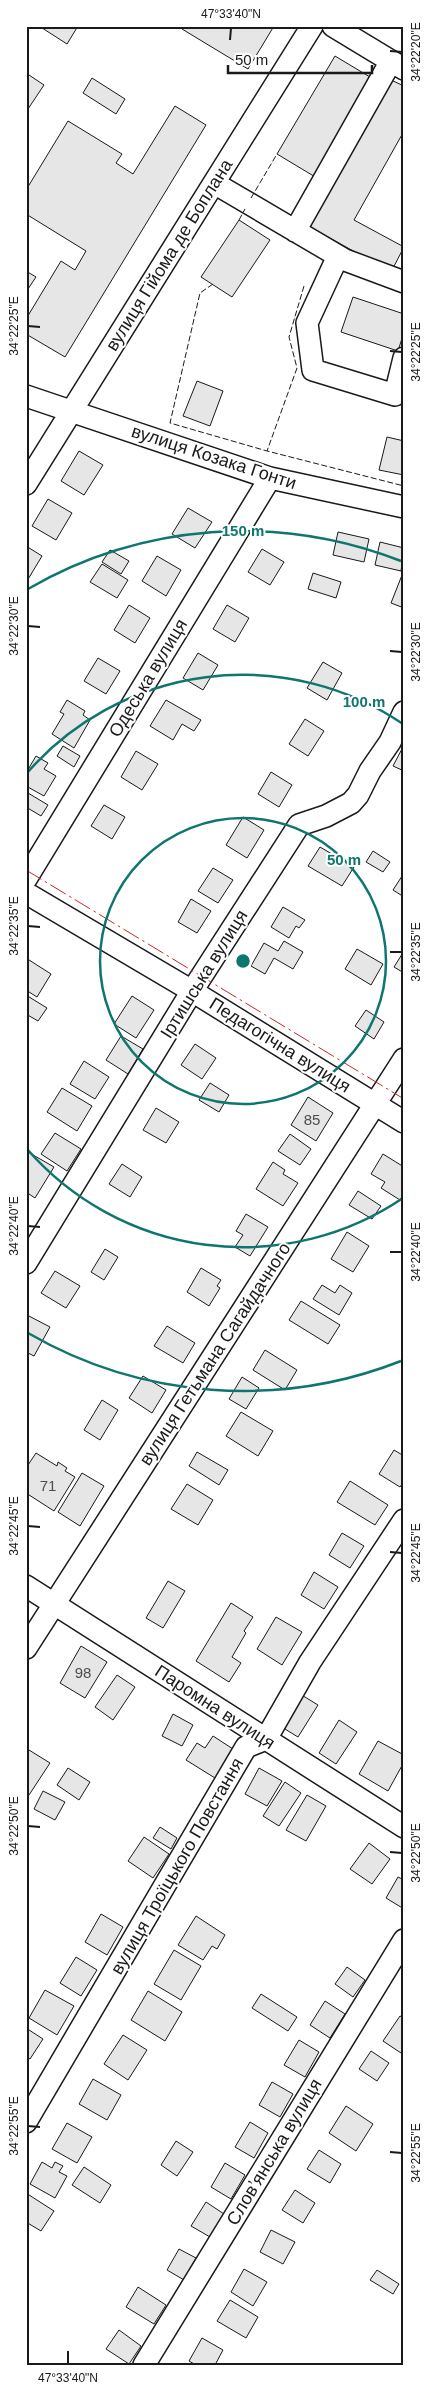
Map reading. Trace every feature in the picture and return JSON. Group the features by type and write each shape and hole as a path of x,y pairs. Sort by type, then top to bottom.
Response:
{"street":[{"name":"вулиця Гійома де Боплана","path":"26,484 312,26"},
{"path":"295,231 398,65 333,26"},
{"path":"214,184 338,256 404,282"},
{"path":"338,256 307,323 313,370 394,395 404,358"},
{"name":"вулиця Козака Гонти","path":"26,396 270,478 404,507"},
{"name":"Одеська вулиця","path":"26,878 270,478"},
{"name":"Іртишська вулиця","path":"26,1263 192,991 299,825 326,816 354,799 390,742 404,712"},
{"name":"Педагогічна вулиця","path":"26,893 192,991 404,1122"},
{"name":"вулиця Гетьмана Сагайдачного","path":"26,1648 404,1059"},
{"path":"266,1739 310,1662 404,1520"},
{"name":"Паромна вулиця","path":"26,1586 404,1828"},
{"name":"вулиця Троїцького Повстання","path":"26,2122 246,1747 266,1739"},
{"name":"Словʼянська вулиця","path":"144,2365 404,1940"}],"building":[{"path":"39,26 78,26 67,44"},
{"path":"183,26 274,26 248,69 182,29"},
{"path":"335,56 375,80 317,178 277,154"},
{"path":"26,73 44,85 26,112"},
{"path":"92,78 125,99 116,114 83,93"},
{"path":"391,80 404,86 404,131 354,220 404,247 391,272 310,227"},
{"path":"175,106 206,125 65,357 26,334 26,319 61,261 75,270 86,251 26,214 26,190 68,121 122,154 116,163 133,174"},
{"path":"239,220 270,240 232,297 201,277"},
{"path":"26,271 36,277 26,292"},
{"path":"353,297 404,314 404,332 398,351 341,332"},
{"path":"197,381 223,391 210,426 183,416"},
{"path":"387,437 404,441 404,475 379,470"},
{"path":"79,451 103,465 84,495 61,481"},
{"path":"48,499 72,513 56,540 32,526"},
{"path":"188,508 212,522 195,548 172,534"},
{"path":"338,532 369,539 364,562 333,555"},
{"path":"380,542 404,548 401,571 375,565"},
{"path":"26,546 42,556 27,581 26,580"},
{"path":"262,549 284,562 270,585 248,572"},
{"path":"110,550 129,561 121,574 102,562"},
{"path":"157,556 181,570 166,596 142,581"},
{"path":"102,564 128,580 117,598 90,582"},
{"path":"404,570 404,608 391,603"},
{"path":"313,573 341,582 336,598 308,589"},
{"path":"129,605 150,618 135,643 114,630"},
{"path":"227,605 249,618 235,642 213,629"},
{"path":"198,653 218,665 203,690 183,678"},
{"path":"98,658 120,671 106,694 84,681"},
{"path":"323,662 342,673 327,700 307,688"},
{"path":"67,700 85,711 83,715 90,720 74,748 52,734 64,714 60,712"},
{"path":"166,700 201,720 194,731 182,724 173,740 150,726"},
{"path":"305,719 324,731 308,756 289,744"},
{"path":"404,745 404,771 393,766"},
{"path":"63,746 80,756 74,767 57,756"},
{"path":"136,751 158,764 142,790 121,777"},
{"path":"36,756 48,763 44,769 56,776 44,796 26,786 26,773"},
{"path":"271,772 292,785 279,807 258,794"},
{"path":"28,793 48,805 41,816 26,807"},
{"path":"104,805 125,817 112,839 91,826"},
{"path":"243,817 264,830 247,858 226,845"},
{"path":"320,847 354,867 342,886 308,866"},
{"path":"373,851 390,862 383,872 366,862"},
{"path":"213,868 233,880 218,903 198,891"},
{"path":"404,873 404,897 393,890"},
{"path":"191,899 211,911 197,933 178,922"},
{"path":"283,907 305,920 299,928 296,926 289,938 271,927"},
{"path":"284,941 303,952 293,969 274,958 265,974 251,966 264,943 278,951"},
{"path":"357,949 383,964 371,985 345,969"},
{"path":"404,951 404,973 394,967"},
{"path":"26,958 51,974 37,997 26,990"},
{"path":"26,995 47,1008 38,1021 26,1014"},
{"path":"132,996 154,1010 136,1038 114,1024"},
{"path":"366,1010 384,1022 374,1039 355,1026"},
{"path":"121,1036 143,1049 128,1074 106,1060"},
{"path":"195,1044 216,1058 202,1079 181,1065"},
{"path":"84,1061 109,1077 95,1099 70,1084"},
{"path":"210,1083 229,1095 219,1112 199,1100"},
{"path":"62,1088 92,1106 77,1131 47,1112"},
{"path":"308,1097 333,1113 316,1141 291,1125"},
{"path":"156,1108 179,1122 166,1143 143,1130"},
{"path":"55,1133 81,1149 67,1171 41,1154"},
{"path":"290,1134 311,1149 300,1165 278,1151"},
{"path":"28,1152 54,1167 35,1198 26,1192 26,1155"},
{"path":"383,1154 404,1167 404,1193 400,1200 381,1188 385,1182 371,1174"},
{"path":"273,1162 285,1170 283,1174 298,1183 283,1206 256,1189"},
{"path":"122,1164 142,1177 130,1197 109,1184"},
{"path":"358,1191 381,1206 372,1219 349,1205"},
{"path":"246,1214 268,1227 250,1256 235,1247 243,1235 236,1231"},
{"path":"347,1232 369,1246 353,1272 331,1259"},
{"path":"105,1249 118,1257 104,1280 91,1272"},
{"path":"201,1268 221,1280 217,1286 220,1288 209,1306 187,1292"},
{"path":"55,1271 80,1286 66,1308 41,1293"},
{"path":"322,1285 335,1293 340,1285 352,1293 339,1315 313,1299"},
{"path":"301,1301 340,1325 328,1344 289,1320"},
{"path":"27,1315 50,1327 34,1356 26,1352"},
{"path":"167,1326 195,1343 183,1363 154,1346"},
{"path":"265,1350 297,1370 285,1390 253,1370"},
{"path":"143,1376 166,1390 152,1413 129,1398"},
{"path":"242,1377 259,1388 246,1409 229,1399"},
{"path":"102,1400 118,1410 100,1440 84,1430"},
{"path":"241,1412 273,1431 258,1456 226,1436"},
{"path":"394,1450 404,1456 404,1481 400,1487 379,1474"},
{"path":"197,1452 228,1470 219,1485 189,1466"},
{"path":"36,1453 57,1466 58,1462 67,1468 65,1471 75,1477 54,1511 26,1493 26,1468"},
{"path":"82,1473 104,1486 80,1526 58,1512"},
{"path":"350,1481 388,1505 375,1525 337,1502"},
{"path":"187,1484 213,1500 198,1525 171,1509"},
{"path":"342,1533 364,1546 350,1568 329,1555"},
{"path":"314,1572 338,1587 324,1609 301,1595"},
{"path":"168,1581 185,1591 163,1628 146,1618"},
{"path":"231,1603 253,1617 232,1657 241,1663 229,1682 196,1661"},
{"path":"276,1617 302,1632 282,1665 257,1649"},
{"path":"81,1646 107,1662 85,1698 60,1683"},
{"path":"117,1675 135,1687 113,1720 95,1707"},
{"path":"300,1694 318,1705 298,1737 280,1726"},
{"path":"173,1714 193,1725 182,1746 162,1736"},
{"path":"339,1720 357,1732 336,1764 319,1753"},
{"path":"213,1736 233,1749 215,1778 186,1760 197,1743 205,1748"},
{"path":"378,1741 404,1755 404,1762 388,1791 359,1774"},
{"path":"29,1750 50,1763 29,1795 26,1793 26,1754"},
{"path":"68,1768 90,1782 79,1800 57,1785"},
{"path":"259,1768 282,1781 267,1806 245,1794"},
{"path":"285,1782 301,1793 279,1826 263,1816"},
{"path":"43,1791 65,1802 55,1820 34,1809"},
{"path":"307,1795 326,1806 306,1841 286,1830"},
{"path":"160,1827 177,1838 171,1849 153,1838"},
{"path":"144,1837 169,1854 153,1878 128,1861"},
{"path":"369,1843 390,1859 372,1884 350,1869"},
{"path":"398,1877 404,1880 404,1909 386,1898"},
{"path":"101,1914 123,1927 107,1955 85,1942"},
{"path":"196,1916 225,1935 217,1949 212,1946 203,1960 178,1945"},
{"path":"174,1950 201,1966 181,2000 154,1984"},
{"path":"76,1957 97,1970 81,1996 60,1983"},
{"path":"347,1967 365,1980 353,1997 335,1984"},
{"path":"45,1990 74,2006 57,2035 29,2018"},
{"path":"148,1991 182,2012 165,2041 131,2020"},
{"path":"261,1994 297,2017 288,2031 252,2008"},
{"path":"325,2001 345,2014 330,2038 310,2025"},
{"path":"400,2016 404,2018 404,2055 383,2041"},
{"path":"26,2028 43,2039 30,2059 26,2056"},
{"path":"123,2035 147,2050 128,2080 104,2064"},
{"path":"299,2040 319,2052 305,2077 284,2065"},
{"path":"371,2051 389,2063 377,2081 359,2069"},
{"path":"93,2079 121,2095 107,2120 79,2104"},
{"path":"272,2082 293,2094 280,2117 259,2105"},
{"path":"346,2106 373,2124 356,2151 329,2133"},
{"path":"250,2122 268,2133 254,2158 235,2147"},
{"path":"67,2123 92,2137 77,2163 52,2149"},
{"path":"176,2141 193,2152 177,2176 161,2165"},
{"path":"319,2150 341,2164 330,2183 307,2169"},
{"path":"42,2162 52,2168 55,2162 63,2166 59,2172 67,2176 55,2198 30,2184"},
{"path":"225,2163 245,2175 231,2199 211,2187"},
{"path":"84,2167 111,2185 100,2203 72,2185"},
{"path":"295,2190 315,2203 303,2223 282,2210"},
{"path":"26,2193 54,2211 41,2231 26,2222"},
{"path":"206,2202 224,2214 210,2237 191,2226"},
{"path":"271,2230 295,2242 283,2264 260,2252"},
{"path":"179,2249 196,2258 184,2280 167,2270"},
{"path":"244,2269 267,2282 253,2306 231,2292"},
{"path":"377,2270 399,2284 393,2294 370,2280"},
{"path":"138,2287 166,2305 154,2324 126,2307"},
{"path":"230,2300 258,2317 246,2338 217,2321"},
{"path":"119,2330 141,2346 129,2364 106,2349"},
{"path":"202,2338 223,2350 215,2365 196,2365 189,2361"}],"fence":[{"path":"251,198 277,154"},
{"path":"239,220 245,209"},
{"path":"213,284 200,293 170,423 267,451"},
{"path":"304,286 289,337 297,368 267,451 404,486"}],"power":[{"path":"26,870 404,1099"}]}
